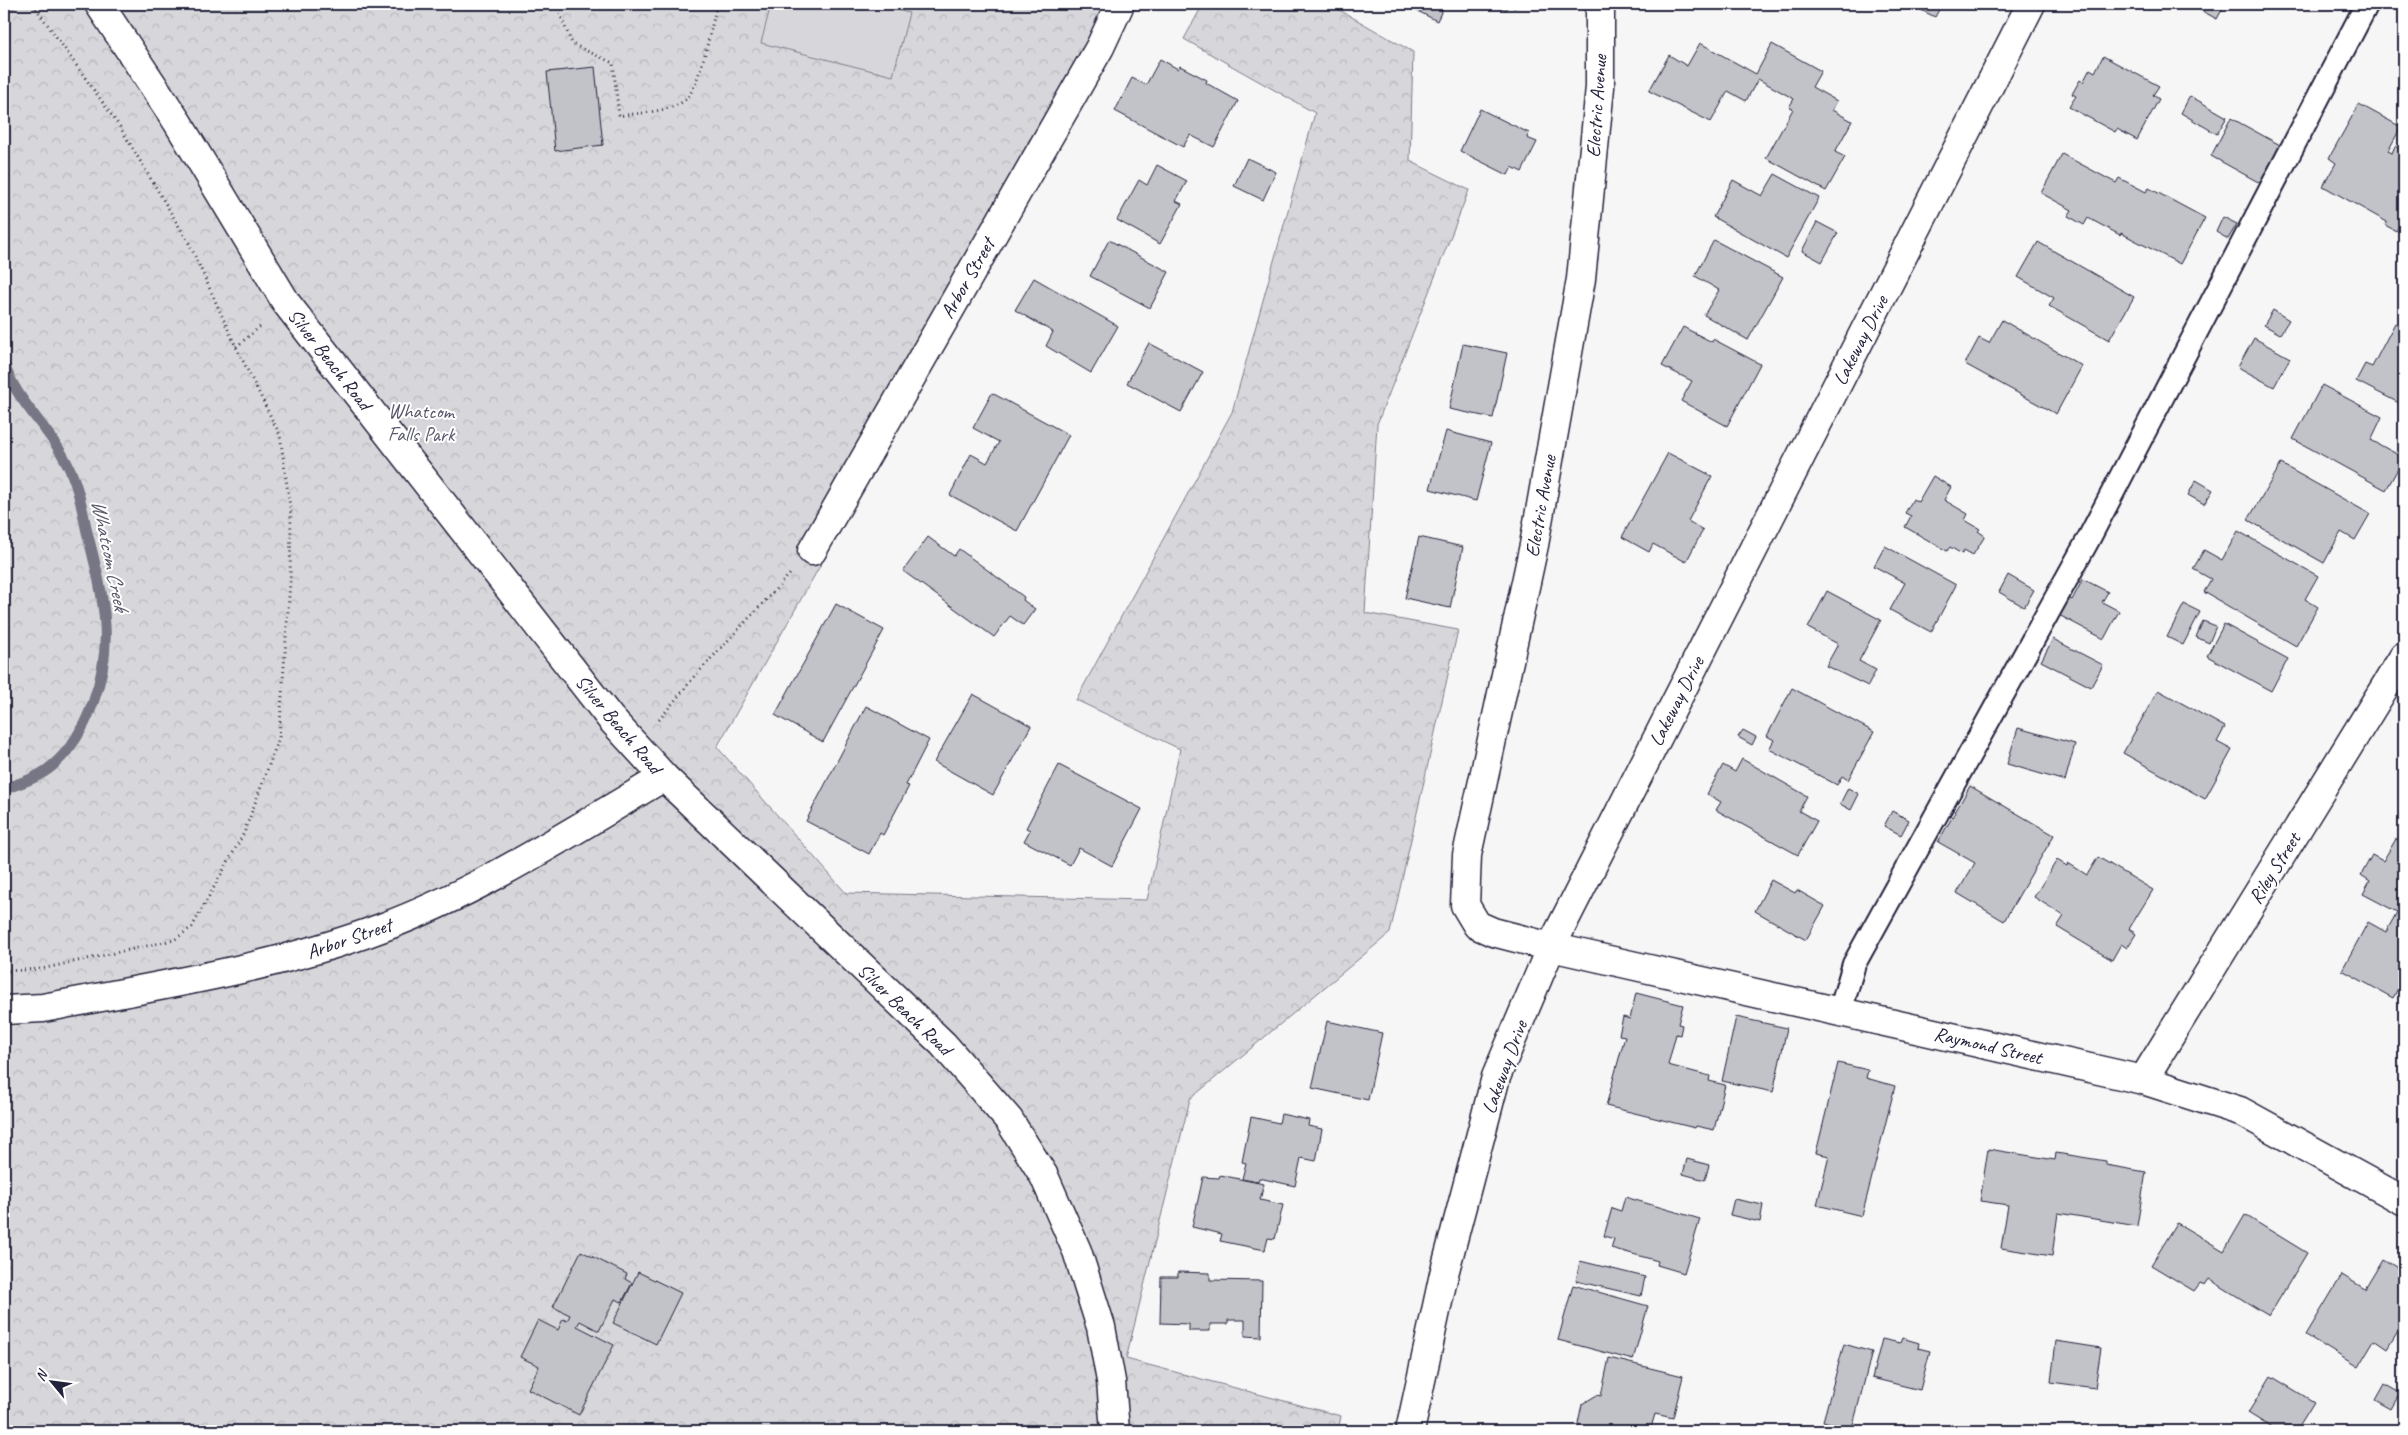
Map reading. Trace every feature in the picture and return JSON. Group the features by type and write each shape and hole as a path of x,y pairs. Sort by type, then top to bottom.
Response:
{"street":[{"name":"Silver Beach Road","path":"99,4 178,123 287,304 605,711 636,748 664,777 943,1044 1010,1120 1044,1176 1077,1252 1101,1327 1112,1381 1115,1431"},
{"name":"Arbor Street","path":"812,551 1100,47 1120,4"},
{"name":"Electric Avenue","path":"1551,947 1493,932 1477,925 1465,905 1466,855 1534,545 1581,280 1600,87 1600,4"},
{"name":"Lakeway Drive","path":"1410,1431 1444,1274 1496,1077 1551,947 2031,4"},
{"name":"Riley Street","path":"2143,1080 2404,656"},
{"name":"Arbor Street","path":"4,1010 43,1008 286,960 382,928 480,885 664,777"},
{"name":"Raymond Street","path":"1551,947 2143,1080 2240,1111 2404,1201"}],"lane":[{"path":"1840,1012 1854,964 2088,540 2367,4"}],"path":[{"path":"4,13 18,4"},
{"path":"4,972 41,969 174,940 192,927 247,825 279,738 290,582 291,514 280,435 236,347 190,245 120,127 33,4"},
{"path":"556,4 572,44 613,63 619,116 669,108 686,99 697,78 717,4"},
{"path":"236,347 287,304"},
{"path":"636,748 694,677 812,551"}],"green space":[{"name":"Whatcom Falls Park","path":"4,4 1135,4 1115,47 717,747 846,893 1147,900 1180,749 1076,700 1232,412 1315,113 1184,39 1203,4 1329,4 1413,52 1410,161 1469,190 1377,424 1365,613 1458,630 1390,933 1190,1099 1126,1359 1341,1416 1338,1431 4,1431"},
{"path":"771,4 872,4 909,13 893,76 761,43"}],"building":[{"path":"1404,4 1445,4 1437,21"},
{"path":"1495,4 1517,4 1515,8 1509,5 1506,10"},
{"path":"1909,4 1942,4 1935,17"},
{"path":"2189,4 2225,4 2217,19"},
{"path":"1700,43 1756,74 1772,44 1821,71 1812,87 1837,101 1832,110 1852,121 1835,152 1845,157 1826,191 1766,158 1793,109 1789,107 1794,99 1758,79 1746,101 1728,91 1711,122 1649,91 1669,55 1687,66"},
{"path":"2103,56 2159,86 2153,95 2159,99 2137,140 2117,129 2115,132 2069,107 2076,96 2072,94 2080,80 2083,82 2090,69 2095,72"},
{"path":"1160,59 1178,69 1180,66 1207,80 1206,83 1238,101 1214,147 1190,135 1183,147 1115,111 1132,78 1146,85"},
{"path":"595,67 603,145 555,151 547,72"},
{"path":"2190,96 2227,117 2217,134 2181,113"},
{"path":"2359,104 2401,127 2388,151 2392,153 2395,146 2404,152 2404,231 2398,228 2396,231 2385,225 2387,222 2323,186 2336,163 2329,158"},
{"path":"1480,109 1529,133 1527,138 1537,142 1522,172 1512,167 1508,175 1460,151"},
{"path":"2231,118 2280,145 2260,183 2211,156"},
{"path":"2062,154 2116,183 2119,178 2146,192 2149,188 2205,218 2180,264 2088,218 2084,225 2068,216 2072,210 2041,193"},
{"path":"1247,158 1276,172 1263,200 1234,186"},
{"path":"1157,165 1187,181 1176,201 1182,204 1160,244 1117,220 1139,180 1147,185"},
{"path":"1775,174 1819,198 1786,258 1713,217 1733,180 1762,196"},
{"path":"2223,217 2237,224 2228,239 2216,232"},
{"path":"1817,222 1838,233 1822,262 1802,251"},
{"path":"1109,240 1169,272 1150,308 1090,276"},
{"path":"1714,240 1783,277 1748,340 1704,315 1719,290 1695,276"},
{"path":"2038,242 2134,297 2109,340 2049,306 2054,298 2018,277"},
{"path":"1034,278 1118,326 1091,373 1046,346 1053,332 1015,310"},
{"path":"2273,310 2289,320 2280,334 2264,325"},
{"path":"2002,320 2082,366 2056,414 1965,364 1979,338 1989,343"},
{"path":"2395,323 2404,328 2403,405 2356,381 2365,364 2372,367"},
{"path":"1683,327 1712,342 1713,339 1760,364 1727,426 1681,401 1692,381 1662,366"},
{"path":"2254,338 2290,358 2274,387 2238,367"},
{"path":"1149,343 1203,372 1181,412 1127,383"},
{"path":"1463,344 1507,353 1493,418 1449,409"},
{"path":"2322,385 2382,417 2371,440 2404,458 2386,490 2293,439"},
{"path":"992,393 1069,435 1017,531 950,495 971,454 987,463 999,442 973,428"},
{"path":"1446,431 1491,443 1476,501 1430,489"},
{"path":"1668,453 1712,476 1688,521 1703,530 1686,562 1653,544 1649,552 1622,537"},
{"path":"2281,464 2370,514 2355,540 2341,532 2324,563 2248,520"},
{"path":"1933,476 1951,487 1944,500 1968,514 1965,520 1980,529 1978,531 1985,536 1973,555 1964,550 1962,554 1950,547 1947,551 1905,527 1911,516 1905,513 1913,499 1918,502"},
{"path":"2196,480 2213,490 2204,504 2188,495"},
{"path":"2238,531 2318,576 2305,599 2318,607 2296,646 2204,592 2211,579 2193,569 2204,550 2222,560"},
{"path":"928,537 954,556 959,549 1024,597 1023,600 1035,609 1023,625 1010,616 994,637 903,571"},
{"path":"1419,537 1463,547 1450,608 1405,598"},
{"path":"1885,546 1956,585 1931,632 1890,610 1905,583 1874,566"},
{"path":"2008,575 2034,590 2024,607 1999,592"},
{"path":"2083,579 2108,592 2102,602 2119,611 2104,639 2057,614 2066,596 2072,600"},
{"path":"1827,591 1881,620 1859,661 1876,670 1868,686 1826,666 1838,644 1808,628"},
{"path":"836,604 884,630 823,742 775,715"},
{"path":"2184,604 2200,612 2183,645 2167,637"},
{"path":"2203,621 2216,626 2209,643 2196,637"},
{"path":"2224,624 2288,659 2271,691 2207,656"},
{"path":"2053,639 2103,665 2091,687 2041,661"},
{"path":"1792,688 1874,732 1848,780 1842,776 1837,785 1769,749 1774,740 1767,736"},
{"path":"2158,690 2225,727 2217,742 2232,750 2205,799 2123,753"},
{"path":"973,694 1031,726 993,795 934,762"},
{"path":"866,706 929,740 906,785 909,786 883,835 880,833 869,854 806,821"},
{"path":"2018,728 2075,744 2065,781 2007,764"},
{"path":"1743,730 1756,737 1752,745 1738,737"},
{"path":"1742,759 1807,796 1799,811 1817,821 1798,855 1716,810 1721,802 1707,794 1723,765 1735,772"},
{"path":"1059,765 1142,809 1112,866 1079,848 1070,865 1024,841 1030,830 1026,828"},
{"path":"1970,786 2054,835 2004,921 1957,893 1975,863 1938,842"},
{"path":"1848,788 1859,794 1851,810 1840,804"},
{"path":"1892,811 1909,820 1901,835 1884,826"},
{"path":"2396,839 2404,843 2404,977 2393,998 2342,970 2368,922 2386,932 2397,912 2363,894 2370,881 2361,875 2372,855 2383,861"},
{"path":"2098,857 2153,890 2129,929 2136,934 2127,948 2121,944 2112,960 2057,927 2064,916 2034,897 2057,860 2067,866 2068,863 2087,875"},
{"path":"1771,880 1795,893 1797,890 1825,906 1806,940 1755,911"},
{"path":"1636,993 1683,1005 1678,1024 1682,1025 1680,1035 1676,1034 1668,1065 1710,1076 1709,1081 1725,1085 1714,1130 1696,1126 1695,1128 1606,1106 1625,1036 1619,1035 1623,1017 1630,1019"},
{"path":"1736,1017 1787,1028 1773,1092 1722,1081"},
{"path":"1327,1021 1382,1033 1368,1100 1312,1088"},
{"path":"1838,1063 1868,1070 1866,1078 1895,1086 1862,1216 1817,1205 1829,1156 1816,1153"},
{"path":"1281,1114 1309,1120 1308,1126 1322,1129 1316,1161 1301,1158 1295,1186 1259,1178 1258,1182 1242,1179 1246,1163 1242,1162 1251,1117 1279,1123"},
{"path":"1988,1149 2055,1160 2056,1153 2106,1161 2106,1165 2146,1172 2137,1226 2058,1213 2052,1256 2001,1248 2008,1205 1980,1201"},
{"path":"1687,1159 1709,1165 1705,1180 1683,1174"},
{"path":"1220,1175 1264,1184 1260,1200 1283,1205 1275,1239 1268,1238 1265,1250 1220,1241 1222,1234 1192,1227 1203,1177 1219,1178"},
{"path":"1625,1197 1700,1219 1684,1273 1657,1265 1658,1261 1611,1248 1614,1239 1604,1236 1612,1208 1621,1211"},
{"path":"1734,1199 1763,1205 1760,1222 1730,1215"},
{"path":"2245,1215 2307,1253 2269,1316 2209,1279 2205,1285 2200,1283 2194,1291 2151,1265 2177,1223 2224,1251"},
{"path":"581,1251 627,1274 625,1279 632,1283 622,1302 615,1299 599,1331 580,1321 577,1326 614,1345 579,1415 528,1389 539,1366 520,1357 538,1320 558,1330 563,1319 567,1321 570,1315 553,1307"},
{"path":"2383,1259 2404,1272 2404,1321 2387,1349 2374,1340 2358,1367 2306,1335 2342,1275 2365,1289"},
{"path":"1580,1261 1645,1277 1641,1296 1576,1281"},
{"path":"638,1272 681,1293 656,1344 613,1323"},
{"path":"1178,1272 1210,1273 1210,1280 1262,1281 1261,1337 1245,1336 1245,1320 1228,1320 1228,1324 1210,1324 1210,1331 1189,1331 1189,1324 1160,1323 1161,1277 1178,1277"},
{"path":"1573,1285 1648,1306 1633,1360 1558,1340"},
{"path":"1902,1338 1919,1343 1918,1348 1930,1351 1920,1390 1872,1378 1882,1339 1900,1343"},
{"path":"2056,1341 2101,1348 2095,1388 2051,1382"},
{"path":"1844,1344 1872,1352 1852,1429 1823,1421"},
{"path":"1609,1358 1683,1376 1673,1418 1655,1414 1650,1431 1583,1431 1578,1423 1582,1404 1597,1395 1601,1396"},
{"path":"2271,1376 2314,1402 2296,1431 2285,1428 2283,1431 2277,1431 2248,1413"},
{"path":"2384,1384 2400,1393 2391,1409 2375,1400"}],"waterway":[{"name":"Whatcom Creek","path":"4,364 10,379 58,448 75,484 101,590 105,625 103,662 94,702 76,738 65,753 47,770 29,780 4,789"}]}
